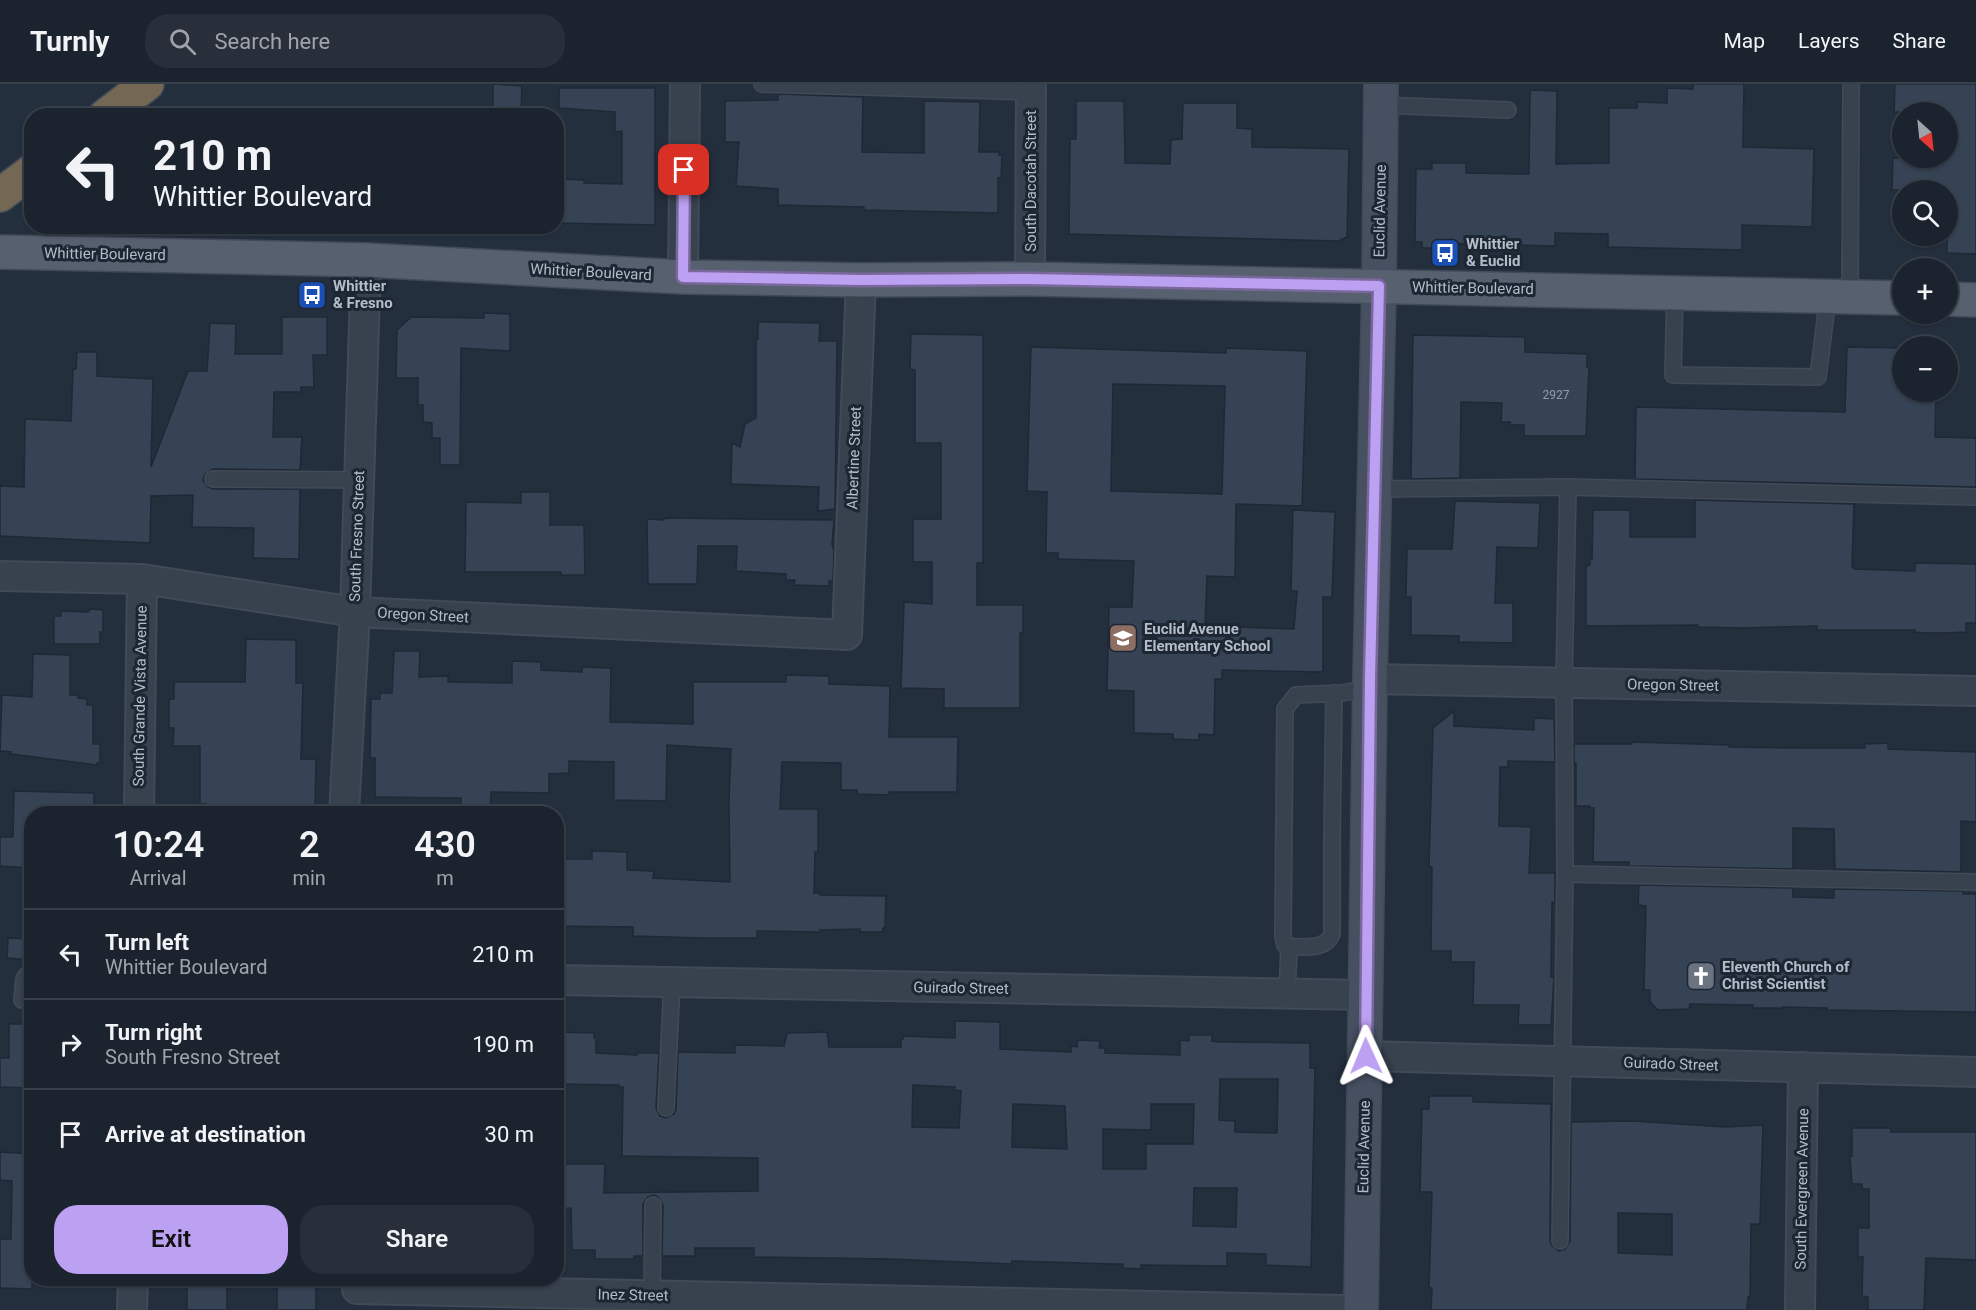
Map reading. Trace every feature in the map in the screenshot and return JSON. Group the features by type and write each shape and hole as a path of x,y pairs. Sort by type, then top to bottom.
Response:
{"highway":[{"path":"116,108 147,84"},
{"path":"0,195 24,177"}],"main road":[{"name":"Whittier Boulevard","path":"0,252 366,260 683,277 861,280 1030,279 1892,298"},
{"path":"1958,299 1976,300"}],"street":[{"path":"683,277 685,84"},
{"name":"South Dacotah Street","path":"1030,279 1031,88"},
{"name":"Euclid Avenue","path":"1361,1310 1381,95"},
{"name":"South Fresno Street","path":"344,806 355,612 366,260"},
{"name":"Albertine Street","path":"847,635 861,280"},
{"name":"Oregon Street","path":"0,576 142,579 355,612 847,635"},
{"name":"South Grande Vista Avenue","path":"139,806 142,579"},
{"name":"Oregon Street","path":"1370,684 1564,682 1976,691"},
{"name":"Guirado Street","path":"564,980 1365,995"},
{"name":"Guirado Street","path":"1366,1056 1976,1072"},
{"name":"South Evergreen Avenue","path":"1800,1310 1803,1067"},
{"path":"132,1310 133,1286"},
{"name":"Inez Street","path":"357,1289 1342,1310"}],"lane":[{"path":"762,84 1031,88"},
{"path":"1675,293 1673,375 1818,377 1839,297 1851,84"},
{"path":"1381,95 1508,110"},
{"path":"213,479 359,480"},
{"path":"1560,1241 1565,874 1564,682 1568,487"},
{"path":"1374,489 1568,487 1976,497"},
{"path":"1334,693 1332,934 1329,941 1323,945 1289,947 1284,945 1283,936 1285,709 1296,695 1334,693 1370,684"},
{"path":"1565,874 1976,882"},
{"path":"1287,994 1289,947"},
{"path":"22,1000 24,979"},
{"path":"666,1108 672,982"},
{"path":"652,1295 653,1205"}],"building":[{"path":"493,84 522,86 521,108 493,108"},
{"path":"1693,84 1744,84 1743,147 1814,149 1812,227 1742,225 1742,250 1608,247 1608,234 1555,233 1555,246 1440,243 1440,248 1422,248 1422,242 1415,242 1416,169 1432,169 1432,163 1466,163 1466,173 1529,174 1530,90 1557,91 1556,164 1609,163 1609,108 1637,108 1637,102 1667,103 1667,88 1693,89"},
{"path":"1895,84 1976,84 1976,254 1947,253 1947,246 1958,246 1958,180 1892,180 1893,168 1958,168 1958,102 1894,102"},
{"path":"559,88 655,88 655,225 564,223 564,179 584,180 584,183 622,184 622,131 615,132 615,112 559,108"},
{"path":"778,94 863,97 862,152 924,153 924,101 980,102 979,152 999,152 999,155 1002,155 1001,178 998,178 998,213 864,210 864,207 778,205 778,189 736,186 739,142 725,142 725,101 778,100"},
{"path":"1076,101 1124,101 1125,163 1170,164 1171,140 1182,139 1183,103 1237,103 1237,128 1252,129 1252,147 1349,149 1347,237 1338,241 1069,234 1070,139 1076,139"},
{"path":"484,313 510,314 510,351 461,348 460,465 440,465 440,438 432,438 432,423 423,422 423,405 418,405 418,378 396,378 397,330 411,317 484,318"},
{"path":"282,317 327,317 327,355 313,355 314,387 301,387 301,392 274,392 273,437 302,437 300,470 213,469 205,474 203,480 208,487 213,489 300,489 299,559 253,558 254,528 192,527 193,495 151,496 150,543 0,536 0,486 24,487 25,419 71,421 73,369 76,369 77,352 97,352 97,376 153,379 151,467 188,371 207,371 210,323 236,324 235,354 282,354"},
{"path":"758,322 820,323 819,341 837,341 835,509 818,511 819,487 731,484 732,443 740,447 745,424 756,418"},
{"path":"911,334 983,335 983,563 977,563 977,605 1023,605 1023,633 1020,633 1020,708 944,708 944,689 901,688 904,602 932,604 932,562 913,562 913,519 941,519 941,443 915,443 915,370 910,369"},
{"path":"1413,335 1525,337 1525,352 1587,354 1587,367 1589,367 1586,436 1524,436 1524,425 1510,425 1510,422 1501,422 1502,403 1461,402 1460,478 1411,479"},
{"path":"1031,347 1226,353 1226,348 1307,351 1302,506 1236,504 1235,577 1207,576 1205,626 1294,629 1297,591 1291,591 1293,510 1335,512 1332,597 1323,597 1323,672 1222,670 1222,679 1215,679 1214,735 1199,734 1199,740 1173,739 1173,734 1134,733 1134,691 1107,690 1109,607 1132,607 1134,561 1058,559 1058,553 1046,553 1047,492 1027,491","holes":["1113,384 1225,386 1222,494 1111,491"]},
{"path":"1847,347 1892,348 1892,402 1936,402 1935,437 1976,438 1976,487 1635,479 1636,407 1845,412"},
{"path":"521,492 550,492 550,525 584,525 585,575 561,575 561,572 465,572 466,502 521,503"},
{"path":"1695,500 1854,504 1852,566 1854,569 1915,571 1915,563 1976,564 1976,623 1966,623 1966,632 1947,633 1915,632 1915,630 1817,630 1817,626 1741,628 1698,627 1698,625 1586,626 1586,566 1590,565 1590,559 1592,559 1593,510 1630,510 1630,537 1695,537"},
{"path":"1455,501 1540,503 1538,548 1497,547 1495,603 1513,603 1513,643 1459,642 1459,636 1411,635 1411,597 1406,597 1407,549 1452,549"},
{"path":"664,518 834,520 833,581 829,581 829,586 794,585 795,580 786,580 786,574 736,571 737,546 698,546 697,584 648,584 647,519 664,520"},
{"path":"91,609 103,610 103,632 100,632 100,644 54,644 54,616 61,616 61,611 88,612"},
{"path":"246,639 296,640 296,683 303,683 301,759 316,759 315,806 206,806 206,804 200,804 200,746 173,746 174,728 169,728 169,699 174,699 174,682 245,682"},
{"path":"394,651 420,651 419,677 448,676 448,682 512,683 512,661 541,662 541,670 582,672 582,667 611,668 610,722 693,724 693,682 786,682 786,675 829,676 829,684 890,686 889,737 958,737 957,792 857,794 857,790 841,790 841,763 782,762 780,809 818,809 818,852 815,852 814,893 886,896 883,932 860,932 860,929 820,930 820,932 757,931 757,938 702,938 633,936 633,927 564,926 565,859 592,859 592,851 627,852 627,870 654,871 653,878 730,882 731,749 667,745 666,801 614,800 614,762 569,761 569,773 549,774 549,793 491,792 490,806 461,806 461,798 375,797 375,758 370,758 371,699 380,699 380,693 392,693"},
{"path":"33,654 70,655 70,695 78,695 78,698 87,699 87,705 93,705 93,744 100,744 100,763 97,765 0,751 2,695 32,697"},
{"path":"1454,711 1454,726 1534,730 1534,718 1554,719 1555,762 1508,761 1508,767 1500,767 1499,826 1531,827 1529,873 1555,873 1555,903 1552,902 1551,977 1554,977 1551,1025 1518,1025 1519,1005 1473,1005 1474,962 1451,962 1451,951 1431,951 1432,867 1429,866 1433,728"},
{"path":"1632,742 1807,748 1865,748 1864,744 1888,743 1888,749 1976,752 1976,822 1961,821 1961,872 1835,869 1834,829 1793,828 1793,869 1629,866 1629,862 1593,862 1594,808 1576,806 1574,744 1632,744"},
{"path":"14,791 94,793 94,806 24,806 24,868 0,866 0,837 13,837"},
{"path":"1639,885 1793,888 1793,897 1834,898 1834,889 1963,891 1963,894 1976,894 1976,1012 1753,1008 1753,1005 1690,1004 1689,1009 1658,1010 1650,1002 1650,990 1644,990 1646,906 1638,905"},
{"path":"8,938 24,939 24,959 7,958"},
{"path":"955,1021 1000,1022 1000,1049 1071,1052 1071,1046 1077,1047 1078,1040 1100,1041 1099,1048 1105,1048 1105,1053 1180,1055 1180,1040 1189,1041 1189,1035 1212,1035 1212,1041 1220,1042 1310,1043 1310,1068 1315,1068 1311,1267 1266,1265 1266,1254 1227,1253 1227,1266 1141,1265 1141,1269 1123,1268 1123,1264 1012,1261 1012,1264 754,1257 754,1248 695,1248 695,1256 662,1256 663,1205 654,1195 648,1197 643,1204 643,1256 634,1256 634,1259 595,1259 595,1250 572,1250 571,1208 564,1208 564,1164 605,1164 604,1193 758,1191 758,1158 622,1156 623,1087 619,1085 564,1084 564,1032 594,1033 596,1053 637,1055 637,1053 659,1053 656,1108 660,1116 666,1118 674,1114 676,1109 678,1052 735,1053 735,1045 784,1046 787,1033 827,1032 829,1047 901,1047 903,1036 955,1038","holes":["1220,1079 1278,1079 1277,1133 1235,1132 1235,1121 1219,1120","913,1085 955,1087 954,1090 961,1091 959,1128 912,1127","1013,1104 1065,1106 1067,1149 1012,1147","1151,1104 1194,1104 1193,1144 1146,1144 1146,1169 1103,1169 1103,1129 1151,1130","1194,1188 1237,1188 1236,1227 1193,1226"]},
{"path":"9,1024 24,1024 24,1088 0,1087 0,1058 9,1058"},
{"path":"1429,1096 1473,1096 1473,1102 1551,1104 1550,1241 1552,1246 1559,1251 1565,1249 1570,1241 1571,1122 1633,1121 1726,1127 1763,1125 1760,1224 1751,1224 1750,1297 1748,1297 1747,1310 1431,1310 1432,1288 1429,1288 1432,1192 1420,1192 1422,1109 1429,1109","holes":["1618,1213 1672,1214 1672,1255 1618,1253"]},
{"path":"1852,1128 1891,1128 1891,1132 1976,1132 1976,1260 1926,1258 1924,1310 1868,1310 1868,1297 1862,1296 1863,1257 1858,1257 1858,1228 1869,1228 1869,1189 1862,1189 1862,1184 1852,1184 1850,1156 1852,1156"},
{"path":"0,1152 24,1154 24,1286 32,1286 32,1289 0,1288 0,1239 11,1239 12,1181 0,1180"},
{"path":"187,1286 227,1286 227,1310 187,1310"},
{"path":"277,1286 316,1286 316,1310 277,1310"}],"place":[{"name":"Whittier & Euclid","path":"1445,253"},
{"name":"Whittier & Fresno","path":"312,295"},
{"name":"Euclid Avenue Elementary School","path":"1123,638"},
{"name":"Eleventh Church of Christ Scientist","path":"1701,976"}],"route":[{"path":"684,170 683,277 861,280 1030,279 1379,286 1370,679 1366,1056"}]}
